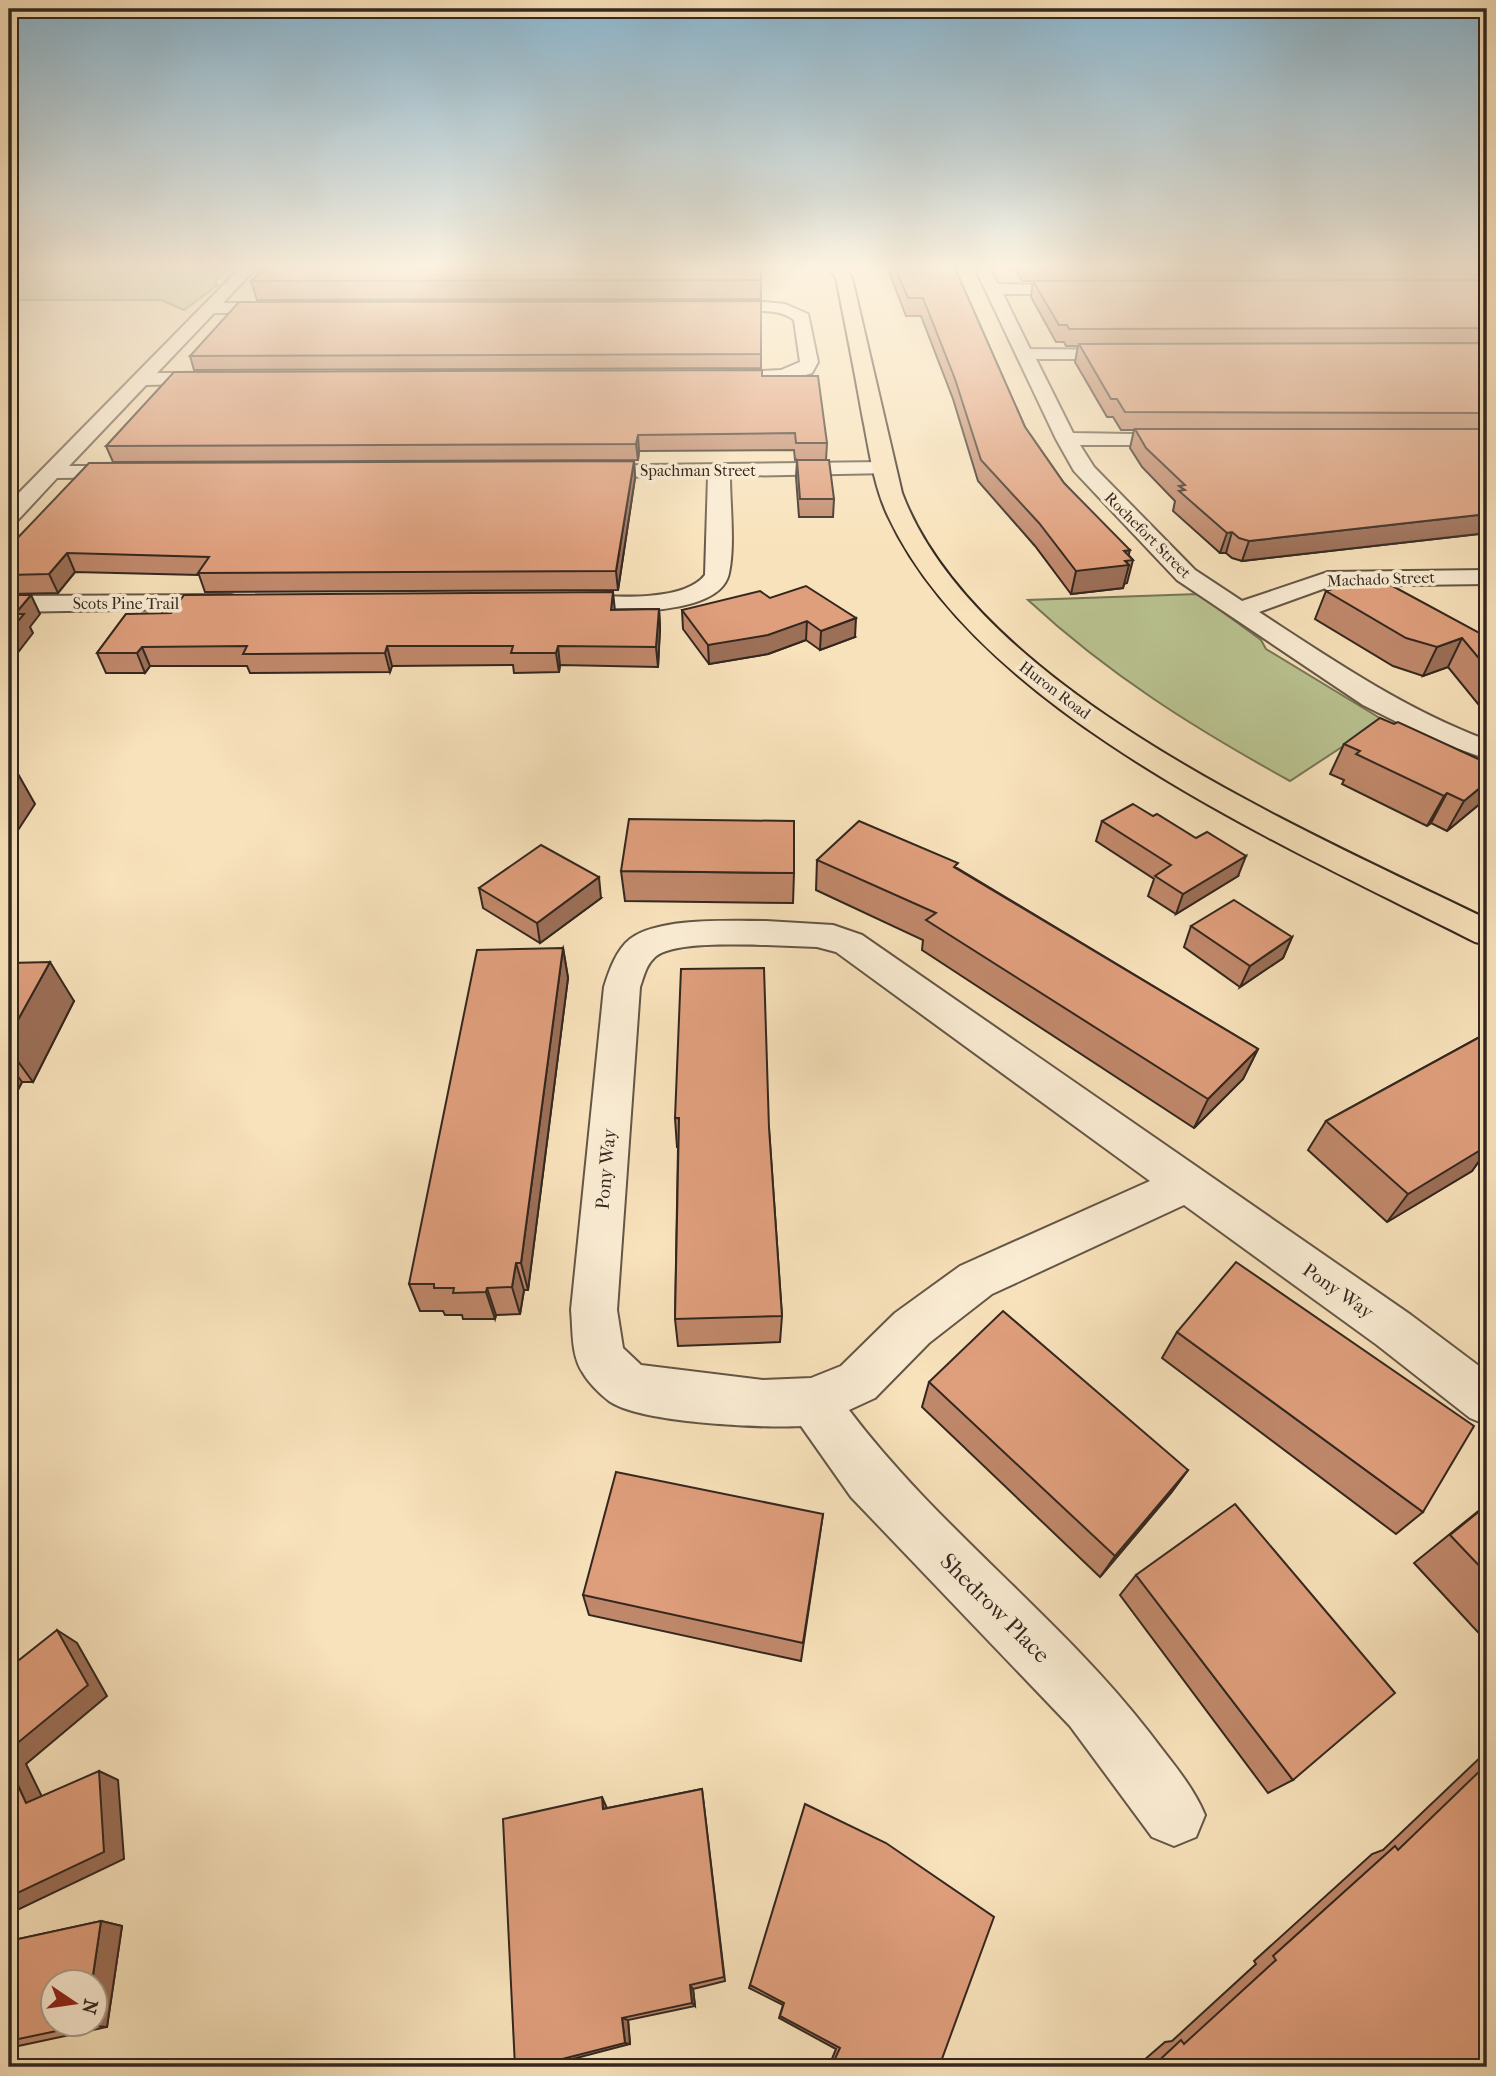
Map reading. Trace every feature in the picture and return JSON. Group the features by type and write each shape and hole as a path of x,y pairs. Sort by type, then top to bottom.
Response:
{"main road":[{"name":"Huron Road","path":"861,363 883,468 900,518 927,565 966,613 1009,655 1093,719 1229,802 1487,933"}],"street":[{"path":"9,516 157,363"},
{"path":"714,377 782,376 805,369 808,363"},
{"name":"Rochefort Street","path":"1028,363 1085,471 1185,575 1398,714 1487,750"},
{"path":"142,379 235,379"},
{"path":"1066,439 1201,439"},
{"name":"Spachman Street","path":"554,471 883,468"},
{"path":"536,602 670,601 688,598 709,588 717,575 719,471"},
{"path":"51,472 149,472"},
{"name":"Machado Street","path":"1238,611 1328,579 1487,577"},
{"name":"Scots Pine Trail","path":"9,604 258,603"},
{"name":"Pony Way","path":"1187,1184 1060,1238 976,1280 912,1328 858,1382 813,1402 763,1404 656,1392 627,1385 600,1358 594,1310 622,987 631,961 647,944 671,938 720,934 836,937 1187,1184 1394,1330 1487,1401"},
{"name":"Shedrow Place","path":"813,1402 869,1479 1091,1705 1174,1815"}],"green space":[{"path":"1198,594 1261,640 1266,649 1383,720 1290,781 1153,699 1090,652 1028,600"}],"building":[{"path":"949,363 997,363 1025,427 1064,483 1130,550 1124,551 1133,560 1125,561 1129,565 1076,571 1039,523 981,460"},
{"path":"1090,363 1487,363 1487,413 1125,412 1117,399 1111,399"},
{"path":"762,370 762,376 818,376 827,443 796,443 795,433 638,435 636,444 106,446 174,372"},
{"path":"1135,429 1487,429 1487,514 1249,541 1232,532 1227,533 1179,491 1185,490 1179,486 1185,485 1146,448"},
{"path":"797,460 829,460 834,499 800,499"},
{"path":"634,461 616,571 198,573 209,557 67,553 49,574 9,575 9,547 89,463"},
{"path":"1374,576 1487,637 1487,668 1462,638 1437,647 1406,638 1326,591"},
{"path":"806,586 856,618 821,631 807,621 768,635 708,645 682,610 760,591 770,598"},
{"path":"613,592 611,610 659,609 656,647 558,646 556,653 511,653 513,646 387,646 385,653 243,654 247,646 142,647 137,653 97,653 126,614 171,613 184,595"},
{"path":"9,595 31,595 15,614 24,614 9,632"},
{"path":"1380,718 1394,724 1398,722 1487,763 1487,782 1464,801 1447,793 1444,796 1356,754 1360,751 1344,744"},
{"path":"1133,804 1153,816 1157,814 1196,838 1207,832 1246,856 1183,894 1155,876 1171,865 1102,821"},
{"path":"629,819 794,821 794,873 621,871"},
{"path":"859,821 958,863 954,867 1258,1049 1208,1099 926,920 936,913 817,860"},
{"path":"541,845 599,877 537,923 479,888"},
{"path":"1234,900 1292,937 1250,966 1191,926"},
{"path":"563,948 521,1263 516,1263 512,1287 487,1288 486,1292 453,1293 454,1288 434,1288 434,1284 409,1284 477,950"},
{"path":"50,962 9,1036 9,963"},
{"path":"764,968 769,1128 782,1316 675,1319 679,1118 675,1118 681,969"},
{"path":"1487,1033 1487,1146 1408,1194 1326,1121"},
{"path":"1236,1262 1474,1426 1423,1512 1177,1332"},
{"path":"1003,1311 1188,1470 1115,1556 929,1382"},
{"path":"616,1472 823,1514 803,1643 583,1595"},
{"path":"1235,1504 1395,1693 1293,1780 1136,1575"},
{"path":"1487,1505 1487,1574 1450,1535"},
{"path":"57,1630 88,1685 9,1750 9,1668"},
{"path":"1487,1764 1487,2067 1152,2067 1181,2040 1184,2044 1276,1960 1273,1956 1395,1846 1398,1850"},
{"path":"9,1766 26,1803 99,1771 104,1852 9,1897"},
{"path":"702,1789 724,1977 690,1985 692,2003 622,2018 625,2043 531,2067 515,2067 503,1819 602,1797 603,1809"},
{"path":"805,1804 886,1843 994,1917 939,2067 835,2067 832,2065 840,2048 780,2016 784,2003 750,1985"},
{"path":"101,1921 94,1968 38,1968 38,2035 9,2041 9,1941"}]}
